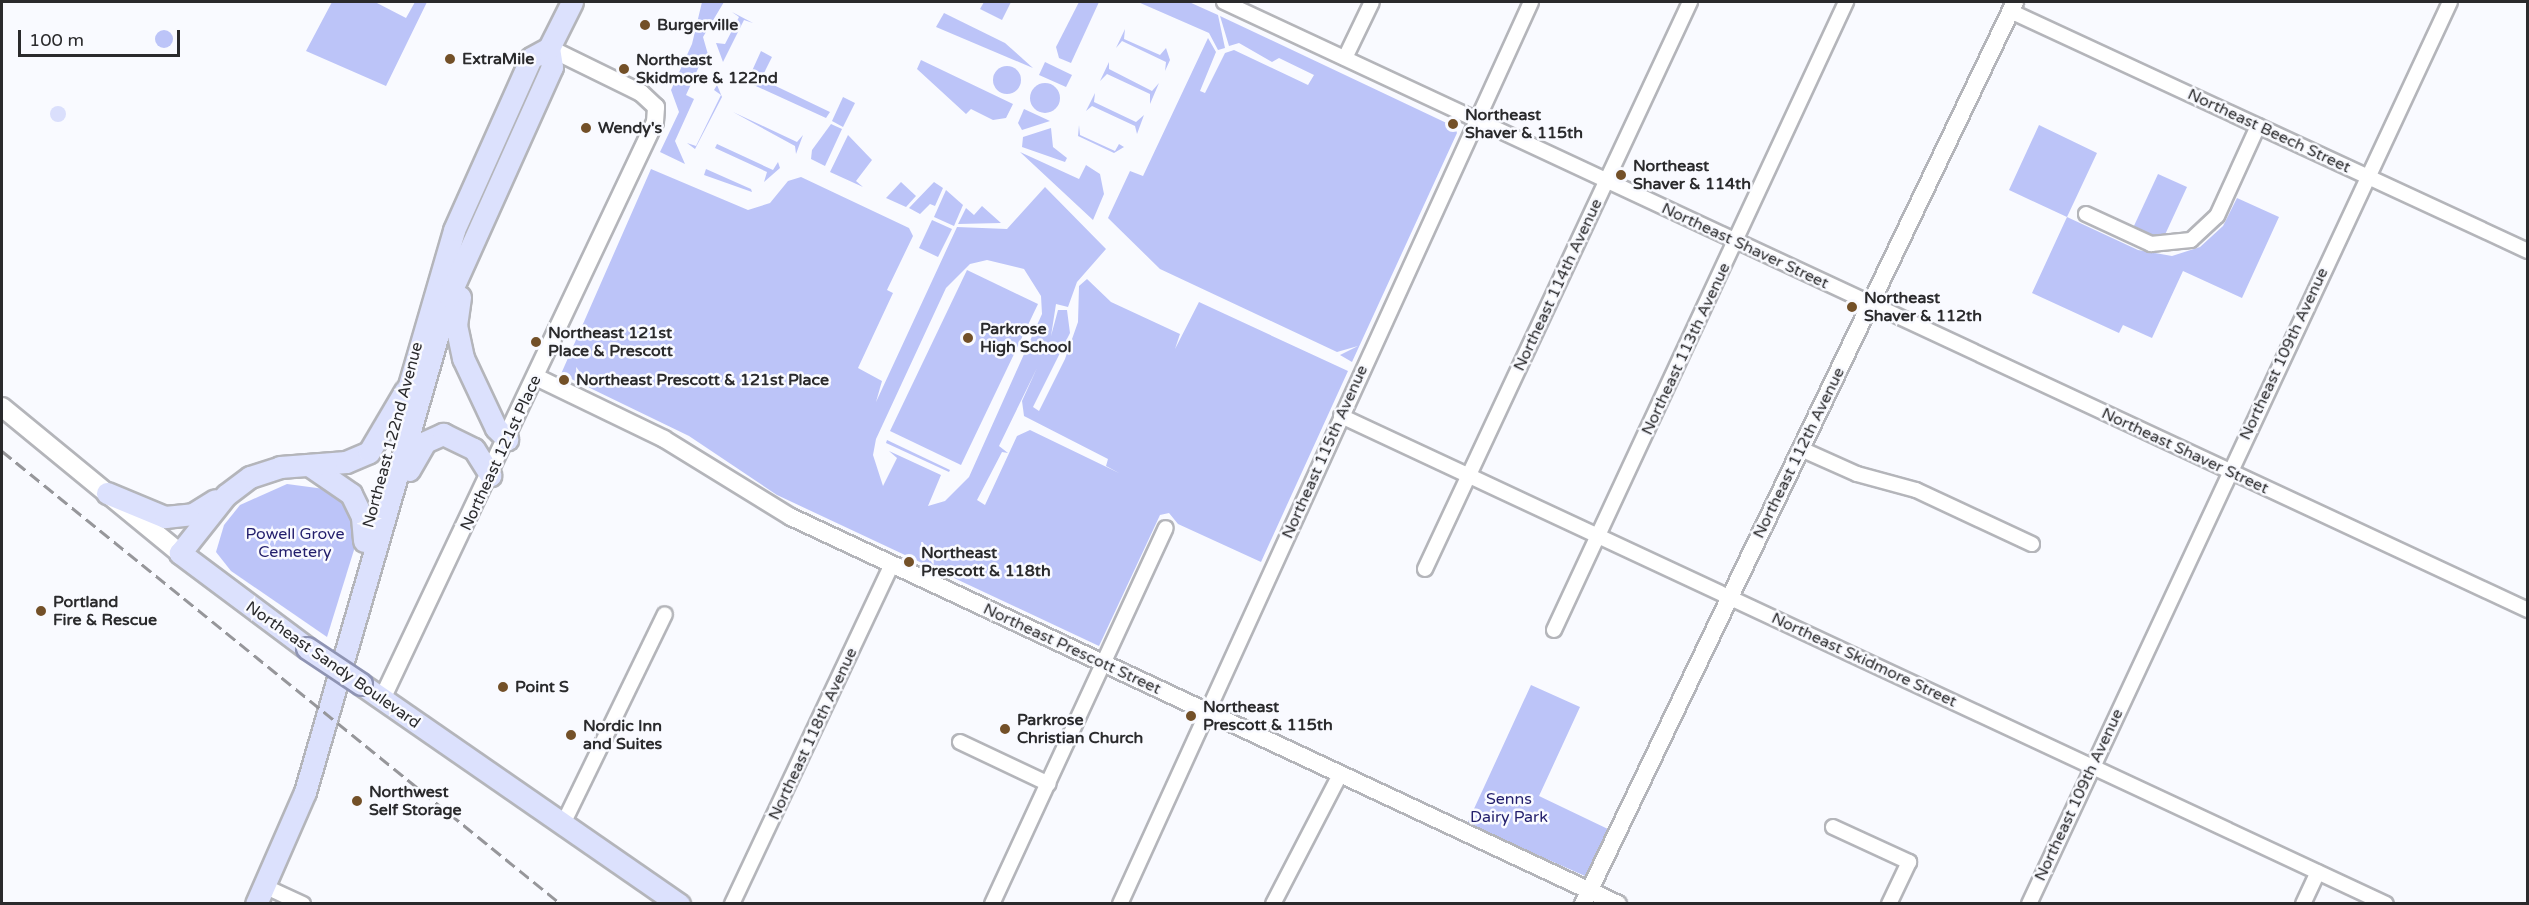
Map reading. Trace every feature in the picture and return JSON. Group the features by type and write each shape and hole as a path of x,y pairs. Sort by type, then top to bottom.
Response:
{"main road":[{"name":"Northeast 122nd Avenue","path":"282,843 284,821 437,276 479,168 531,58 549,48 572,2"},
{"name":"Northeast 122nd Avenue","path":"260,895 305,792 449,296 486,205 552,67 549,48"},
{"path":"486,205 456,325 463,358 496,428 507,439"},
{"path":"107,494 165,517 193,514 258,473 346,462 369,452 407,388"},
{"name":"Northeast Sandy Boulevard","path":"2,408 180,553 307,648 679,903"},
{"path":"389,500 406,481 418,449 433,436 466,441 490,475"},
{"path":"309,465 351,494 362,517 364,541"},
{"path":"180,553 226,495"}],"street":[{"name":"Northeast Shaver Street","path":"1224,2 2528,610"},
{"path":"1345,58 1372,2"},
{"name":"Northeast 115th Avenue","path":"1120,903 1531,2"},
{"name":"Northeast 114th Avenue","path":"1425,569 1690,2"},
{"name":"Northeast 113th Avenue","path":"1554,630 1846,2"},
{"name":"Northeast 109th Avenue","path":"2029,903 2450,2"},
{"name":"Northeast Beech Street","path":"2012,6 2258,126 2528,251"},
{"name":"Northeast 112th Avenue","path":"1587,897 2012,6"},
{"name":"Northeast 121st Place","path":"382,699 490,475 655,122 656,107 641,93 549,48"},
{"path":"2086,214 2151,244 2191,240 2217,216 2258,126"},
{"name":"Northeast Prescott Street","path":"536,377 664,439 755,498 1340,775 1587,897 1618,903"},
{"name":"Northeast Skidmore Street","path":"1341,416 2386,903"},
{"path":"1801,449 1857,474 1916,490 2032,544"},
{"path":"992,903 1166,528"},
{"name":"Northeast 118th Avenue","path":"732,903 892,564"},
{"path":"563,824 665,614"},
{"path":"960,742 1049,784"},
{"path":"1273,903 1340,775"},
{"path":"1833,826 1909,862 1889,903"},
{"path":"2303,903 2318,872"},
{"path":"260,895 303,903"}],"green space":[{"path":"332,2 375,2 406,18 415,2 427,2 386,86 306,51"},
{"path":"702,2 724,2 703,37 711,65 701,62 686,95 694,99 675,141 685,164 660,152 679,112 671,90 692,44"},
{"path":"984,2 1011,2 1002,20 980,9"},
{"path":"1079,2 1099,2 1071,63 1059,58 1056,47"},
{"path":"1138,2 1189,2 1218,15 1225,48 1218,50 1209,33"},
{"path":"732,12 753,23 744,20 723,62 716,43 725,44 739,17"},
{"path":"944,13 1005,43 1033,68 936,27"},
{"path":"1220,16 1455,127 1457,133 1352,362 1340,355 1358,346 1337,352 1160,269 1108,218 1130,171 1143,176 1208,38 1216,52 1200,91 1205,93 1225,53 1234,50 1308,85 1314,75 1279,58 1272,62 1239,43 1229,46"},
{"path":"1125,29 1124,39 1160,55 1166,48 1170,60 1165,71 1166,62 1122,41 1116,48"},
{"path":"164,30 170,33 173,39 170,45 164,48 158,45 155,39 158,33"},
{"path":"761,51 772,57 761,79 830,112 826,118 747,82"},
{"path":"921,60 1013,104 1006,118 993,120 971,109 966,114 917,69"},
{"path":"1045,62 1072,75 1066,87 1039,75"},
{"path":"1109,62 1109,69 1152,91 1159,83 1150,104 1150,94 1107,74 1100,81"},
{"path":"1007,66 1017,70 1021,80 1017,90 1007,94 997,90 993,80 997,70"},
{"path":"1045,83 1055,88 1060,98 1055,108 1045,113 1035,108 1030,98 1035,88"},
{"path":"717,85 722,97 695,149 687,143 696,146 721,95 714,90"},
{"path":"1095,93 1094,102 1136,122 1144,115 1137,134 1135,126 1092,106 1086,111"},
{"path":"843,97 855,103 843,127 832,121"},
{"path":"1024,109 1050,121 1022,130 1018,123"},
{"path":"733,112 797,142 803,135 796,154 795,146"},
{"path":"831,124 842,129 825,166 811,159 812,150"},
{"path":"1079,125 1080,135 1115,151 1119,144 1124,147 1114,153 1078,136"},
{"path":"2039,125 2097,153 2067,217 2009,190"},
{"path":"1051,128 1053,147 1067,158 1065,162 1022,147 1023,137"},
{"path":"848,135 872,160 856,181 863,187 830,172"},
{"path":"717,144 773,170 778,162 780,168 764,182 767,172 715,148"},
{"path":"1020,152 1079,179 1086,165 1100,174 1104,194 1093,220"},
{"path":"651,169 748,210 770,203 788,181 801,177 909,228 913,236 887,290 893,293 858,368 882,381 876,402 957,227 1007,229 1045,187 1106,249 1077,282 1068,307 1056,304 1051,336 1058,310 1067,310 1070,333 1033,407 1039,411 1065,359 1078,322 1079,286 1087,279 1111,302 1180,334 1175,349 1199,302 1348,371 1261,562 1178,524 1169,513 1160,515 1099,646 777,495 689,436 561,374","holes":["987,260 1024,269 1041,296 1042,314 969,477 945,501 928,506 941,475 889,451 897,458 883,486 873,455 876,439 946,288 970,264","1037,368 1022,401 1024,416 1108,459 1106,466 1119,473 1030,430 1017,436 985,505 977,500 1002,452 1008,453 999,446"]},
{"path":"706,169 751,189 752,192 704,175"},
{"path":"2158,174 2187,187 2163,239 2133,228"},
{"path":"901,182 916,196 906,207 886,198"},
{"path":"934,182 943,188 935,206 930,204 920,214 909,208"},
{"path":"946,190 963,205 954,226 934,217"},
{"path":"2237,198 2279,217 2242,298 2183,271 2152,338 2123,325 2119,333 2032,293 2067,217 2138,250 2172,256 2200,247 2223,226"},
{"path":"982,206 1001,223 958,224 966,208 974,215"},
{"path":"932,220 952,229 938,257 919,248"},
{"path":"967,270 1038,304 961,465 890,431"},
{"path":"887,440 950,470 949,472 886,443"},
{"name":"Powell Grove Cemetery","path":"287,484 332,490 347,506 358,537 327,637 231,571 216,552 224,525 240,505"},
{"name":"Senns Dairy Park","path":"1531,685 1580,707 1539,796 1610,830 1585,876 1467,824"}],"shaded area":[{"path":"58,106 66,114 58,122 50,114"}],"railway":[{"path":"2,451 561,904"}],"place":[{"name":"Burgerville","path":"645,25"},
{"name":"ExtraMile","path":"450,59"},
{"name":"Northeast Skidmore & 122nd","path":"624,69"},
{"name":"Northeast Shaver & 115th","path":"1453,124"},
{"name":"Wendy's","path":"586,128"},
{"name":"Northeast Shaver & 114th","path":"1621,175"},
{"name":"Northeast Shaver & 112th","path":"1852,307"},
{"name":"Parkrose High School","path":"968,338"},
{"name":"Northeast 121st Place & Prescott","path":"536,342"},
{"name":"Northeast Prescott & 121st Place","path":"564,380"},
{"name":"Northeast Prescott & 118th","path":"909,562"},
{"name":"Portland Fire & Rescue","path":"41,611"},
{"name":"Point S","path":"503,687"},
{"name":"Northeast Prescott & 115th","path":"1191,716"},
{"name":"Parkrose Christian Church","path":"1005,729"},
{"name":"Nordic Inn and Suites","path":"571,735"},
{"name":"Northwest Self Storage","path":"357,801"}]}
